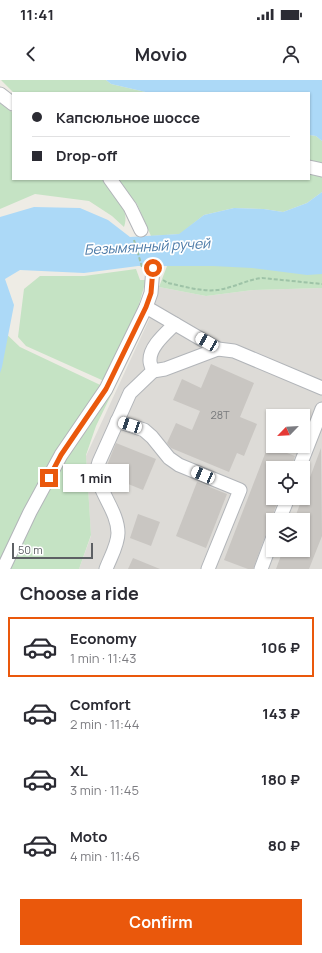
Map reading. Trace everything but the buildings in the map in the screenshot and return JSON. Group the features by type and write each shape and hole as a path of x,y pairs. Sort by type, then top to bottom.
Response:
{"street":[{"path":"310,167 322,170"},
{"path":"111,180 130,207 137,233"},
{"path":"3,569 30,512 61,455 106,389 146,307 151,293 150,271"},
{"path":"146,307 218,349 234,351 322,388"},
{"path":"153,370 150,361 151,353 156,344 175,324"},
{"path":"106,569 115,547 118,534 116,519 97,472 99,462 130,393 153,370 165,369 218,349"},
{"path":"302,461 322,409"},
{"path":"118,421 144,430 152,436 169,458 179,464 240,490 208,569"},
{"path":"261,569 266,556"}],"path":[{"path":"137,233 150,271 168,283 206,290 223,289 253,279 262,278 322,284"}],"shaded area":[{"path":"159,287 206,296 253,290 322,288 322,569 79,569 91,536 86,456 153,311"}],"green space":[{"path":"1,80 106,80 111,84 146,92 13,92"},
{"path":"0,103 12,112 12,180 104,180 120,202 126,221 124,227 112,216 89,201 35,194 0,209"},
{"path":"310,135 316,136 322,141 322,192 307,203 283,212 264,209 234,208 204,215 180,234 151,236 137,204 117,180 310,180"},
{"path":"167,266 240,266 304,274 322,274 322,288 253,290 206,296 159,287"},
{"path":"136,269 140,280 146,280 137,311 104,381 26,346 18,337 24,289 40,276 84,276"},
{"path":"0,328 20,347 113,391 96,426 86,455 91,535 79,569 0,569"}],"water":[{"path":"106,80 322,80 322,141 316,136 310,135 310,92 146,92 111,84"},
{"name":"Безымянный ручей","path":"322,192 322,274 307,275 252,268 213,266 138,266 84,273 20,270 5,279 14,305 0,373 0,217 34,207 80,208 108,220 130,237 179,234 204,215 234,208 264,209 283,212 307,203"}],"route":[{"path":"49,478 61,455 106,389 146,307 151,293 153,268"}]}
